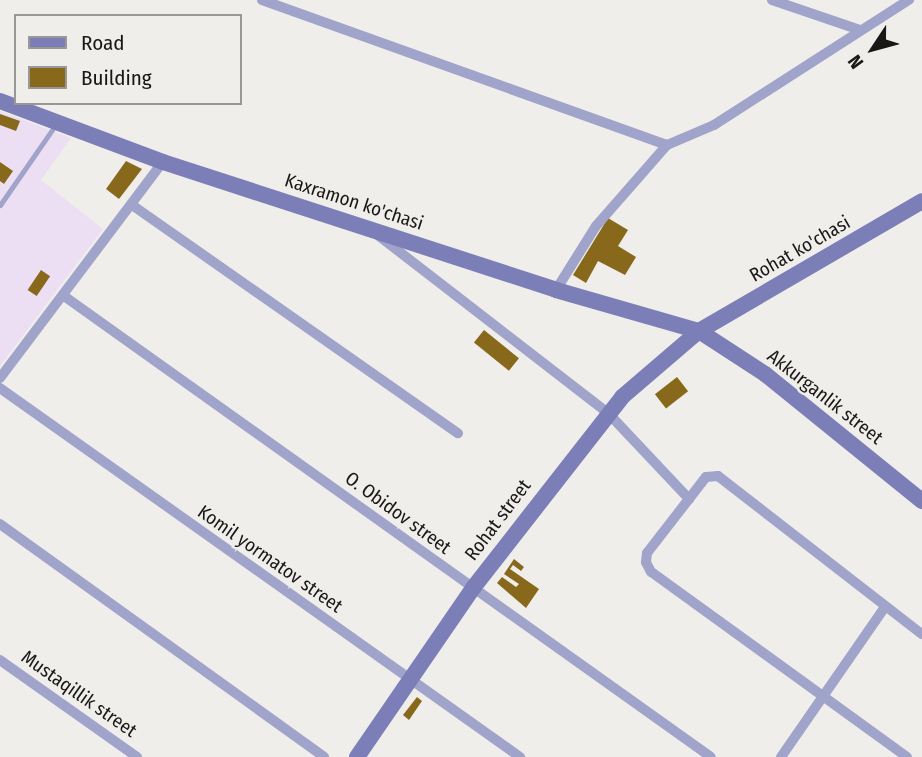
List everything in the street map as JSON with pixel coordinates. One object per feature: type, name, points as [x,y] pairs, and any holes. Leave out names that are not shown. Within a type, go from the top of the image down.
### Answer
[{"type":"street","points":[[262,0],[667,145]]},
{"type":"street","points":[[772,0],[859,30]]},
{"type":"street","points":[[556,290],[596,226],[667,145],[713,125],[909,0]]},
{"type":"street","name":"Kaxramon ko'chasi","points":[[0,102],[163,162],[556,290],[699,331]]},
{"type":"street","points":[[0,379],[163,162]]},
{"type":"street","name":"Rohat ko'chasi","points":[[699,331],[922,201]]},
{"type":"street","points":[[132,205],[458,433]]},
{"type":"street","points":[[371,230],[609,414],[690,499]]},
{"type":"street","name":"O. Obidov street","points":[[64,296],[711,757]]},
{"type":"street","name":"Rohat street","points":[[357,757],[412,681],[473,588],[622,397],[699,331]]},
{"type":"street","name":"Akkurganlik street","points":[[699,331],[765,374],[922,501]]},
{"type":"street","name":"Komil yormatov street","points":[[0,388],[520,757]]},
{"type":"street","points":[[907,757],[651,572],[646,562],[647,553],[706,477],[718,476],[922,634]]},
{"type":"street","points":[[0,524],[324,757]]},
{"type":"street","points":[[781,757],[885,607]]},
{"type":"street","name":"Mustaqillik street","points":[[0,660],[137,757]]},
{"type":"lane","points":[[0,205],[56,124]]},
{"type":"shaded area","points":[[0,111],[71,138],[41,180],[103,229],[0,366]]},
{"type":"building","points":[[0,114],[20,121],[16,131],[0,125]]},
{"type":"building","points":[[126,161],[142,169],[119,199],[106,189]]},
{"type":"building","points":[[0,162],[13,171],[4,184],[0,181]]},
{"type":"building","points":[[608,218],[628,230],[618,246],[636,257],[625,275],[598,261],[586,283],[573,275]]},
{"type":"building","points":[[41,270],[50,276],[37,296],[28,290]]},
{"type":"building","points":[[484,330],[519,358],[509,371],[474,342]]},
{"type":"building","points":[[677,377],[688,391],[666,408],[655,394]]},
{"type":"building","points":[[514,559],[524,567],[521,571],[513,565],[510,569],[539,589],[526,608],[497,583],[502,577],[516,587],[519,584],[504,574]]},
{"type":"building","points":[[417,697],[422,701],[409,720],[403,715]]}]
